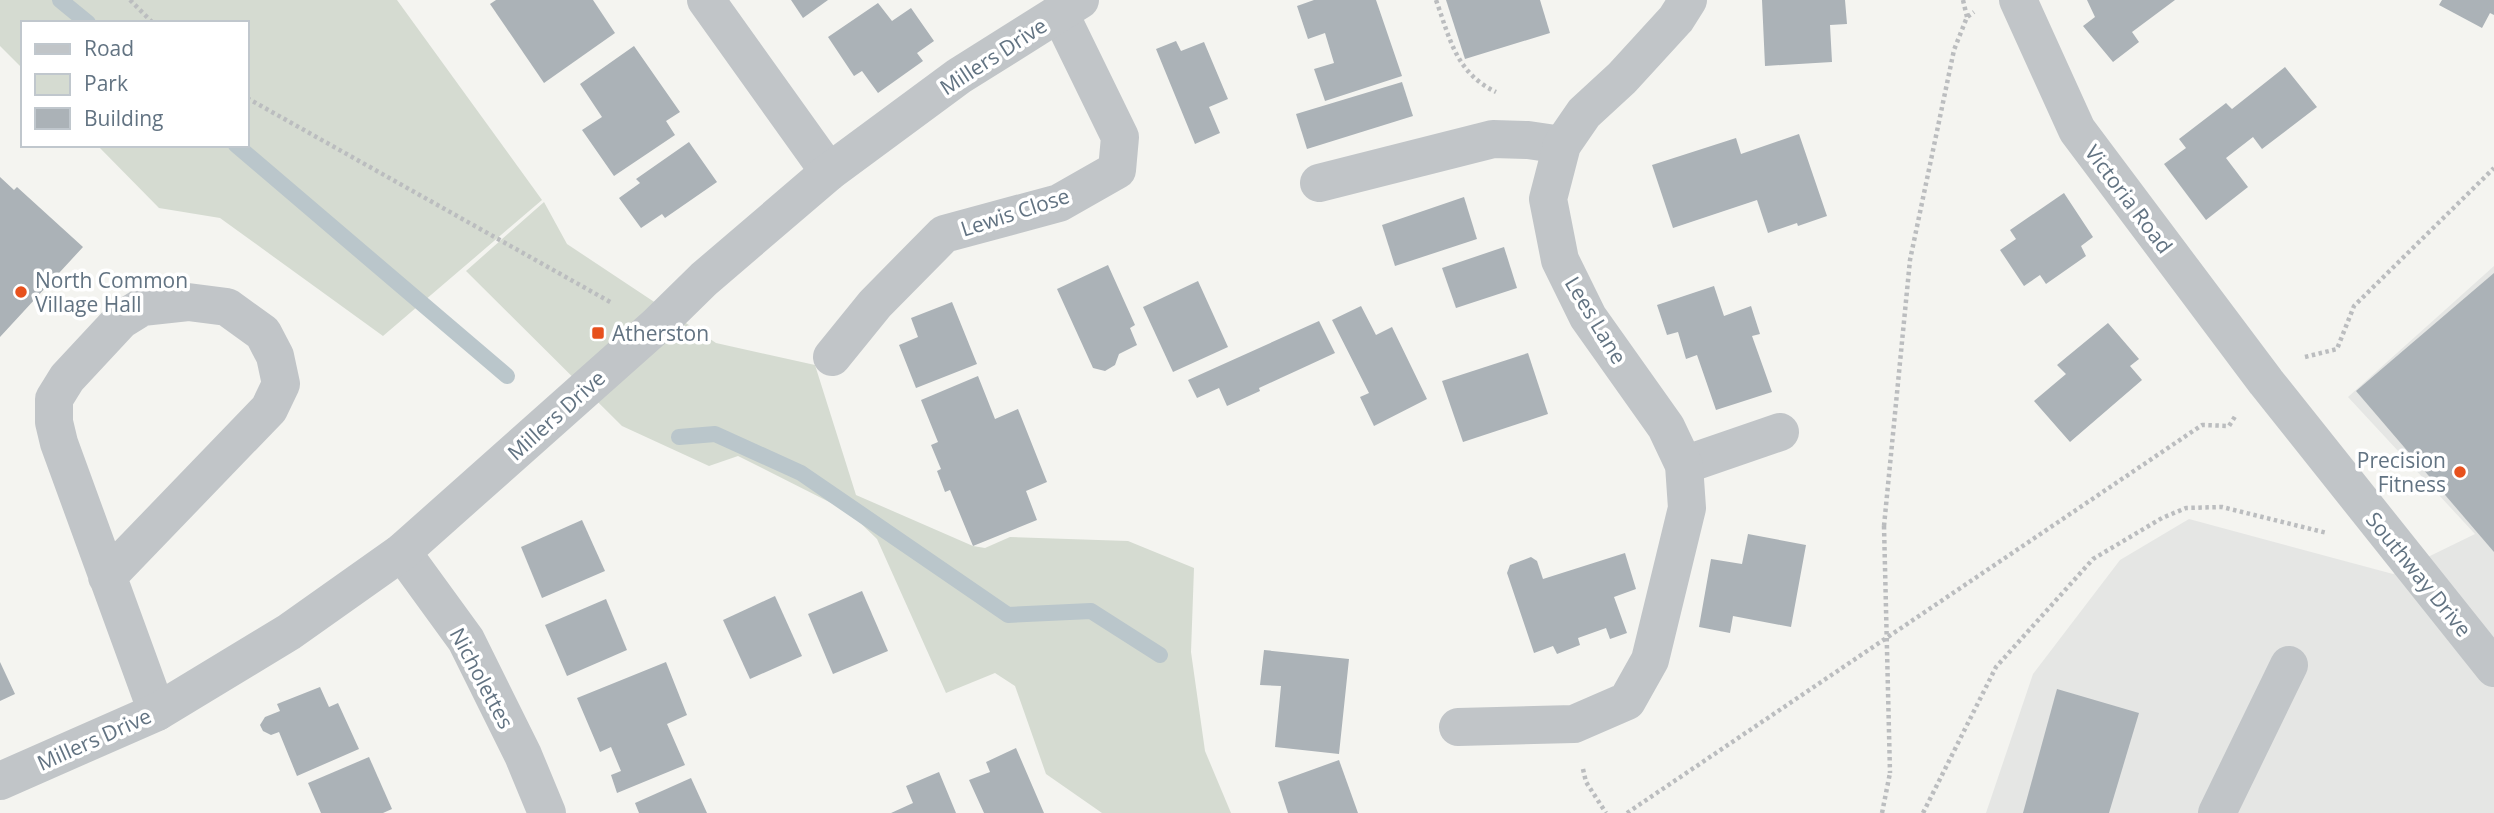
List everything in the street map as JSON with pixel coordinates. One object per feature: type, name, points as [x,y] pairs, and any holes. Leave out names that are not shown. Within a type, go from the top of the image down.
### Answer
[{"type":"street","points":[[706,0],[829,172]]},
{"type":"street","name":"Lees Lane","points":[[1458,727],[1574,724],[1627,701],[1650,660],[1687,508],[1684,465],[1666,427],[1588,317],[1560,260],[1548,199],[1562,145],[1584,113],[1631,68],[1676,19],[1688,0]]},
{"type":"street","name":"Victoria Road","points":[[2018,0],[2077,130],[2266,382]]},
{"type":"street","name":"Millers Drive","points":[[0,781],[157,712],[289,632],[402,552],[656,327],[704,279],[829,172],[959,76],[1069,6]]},
{"type":"street","name":"Lewis Close","points":[[832,357],[875,304],[944,234],[1059,203],[1116,170],[1120,136],[1069,6]]},
{"type":"street","points":[[1319,183],[1493,139],[1528,139],[1562,145]]},
{"type":"street","points":[[107,577],[269,410],[281,384],[275,356],[262,332],[227,307],[188,302],[142,307],[121,320],[68,378],[54,399],[54,422],[59,443],[107,577],[157,712]]},
{"type":"street","name":"Southway Drive","points":[[2266,382],[2494,668]]},
{"type":"street","points":[[1684,465],[1780,432]]},
{"type":"street","name":"Nicholettes","points":[[402,552],[466,640],[523,755],[547,813]]},
{"type":"street","points":[[2217,813],[2289,665]]},
{"type":"path","points":[[130,0],[151,21]]},
{"type":"path","points":[[1436,0],[1463,68],[1482,86],[1507,97]]},
{"type":"path","points":[[1963,0],[1967,17]]},
{"type":"path","points":[[1882,813],[1890,773],[1884,526],[1910,260],[1954,50],[1967,17],[1978,9]]},
{"type":"path","points":[[248,99],[656,327]]},
{"type":"path","points":[[1627,813],[2203,425],[2229,426],[2245,400],[2294,359],[2337,349],[2354,306],[2494,168]]},
{"type":"path","points":[[1923,813],[1996,667],[2093,559],[2162,518],[2186,508],[2222,507],[2331,534]]},
{"type":"shaded area","points":[[2494,266],[2494,813],[1986,813],[2033,674],[2120,560],[2189,519],[2393,574],[2475,534],[2348,397]]},
{"type":"green space","points":[[0,0],[397,0],[542,200],[383,336],[220,218],[159,208],[99,147],[248,147],[248,21],[21,21],[21,67],[0,46]]},
{"type":"green space","points":[[544,202],[567,244],[716,343],[815,365],[856,495],[973,546],[985,548],[1010,537],[1128,541],[1194,568],[1191,652],[1205,751],[1231,813],[1102,813],[1046,774],[1015,686],[995,673],[946,693],[877,539],[849,512],[738,456],[709,466],[622,426],[466,271]]},
{"type":"building","points":[[496,0],[593,0],[615,33],[544,83],[490,4]]},
{"type":"building","points":[[791,0],[828,0],[803,18]]},
{"type":"building","points":[[1314,0],[1376,0],[1402,76],[1325,101],[1314,69],[1334,63],[1325,33],[1308,39],[1297,6]]},
{"type":"building","points":[[1446,0],[1540,0],[1550,33],[1465,59]]},
{"type":"building","points":[[1762,0],[1845,0],[1847,24],[1830,25],[1832,62],[1765,66]]},
{"type":"building","points":[[2087,0],[2175,0],[2132,32],[2139,42],[2113,62],[2083,26],[2095,17]]},
{"type":"building","points":[[2442,0],[2494,0],[2494,15],[2490,13],[2482,28],[2439,5]]},
{"type":"building","points":[[878,3],[892,21],[911,8],[934,41],[917,53],[923,61],[878,93],[862,71],[854,76],[828,37]]},
{"type":"building","points":[[1176,41],[1181,51],[1204,42],[1228,99],[1209,107],[1220,133],[1195,144],[1156,49]]},
{"type":"building","points":[[634,46],[680,112],[666,121],[675,135],[614,176],[582,130],[602,117],[580,84]]},
{"type":"building","points":[[2285,67],[2317,107],[2262,149],[2253,137],[2226,158],[2248,187],[2206,220],[2164,164],[2186,148],[2179,139],[2226,103],[2232,109]]},
{"type":"building","points":[[1402,82],[1413,116],[1307,149],[1296,114]]},
{"type":"building","points":[[1799,134],[1827,216],[1768,233],[1757,200],[1673,228],[1652,165],[1736,138],[1741,154]]},
{"type":"building","points":[[689,142],[717,182],[665,218],[662,214],[641,228],[619,198],[640,183],[636,179]]},
{"type":"building","name":"North Common Village Hall","points":[[0,177],[14,190],[17,187],[83,247],[0,337]]},
{"type":"building","points":[[2064,193],[2093,237],[2081,246],[2086,256],[2046,284],[2040,275],[2024,286],[2000,250],[2016,239],[2010,230]]},
{"type":"building","points":[[1464,197],[1477,239],[1395,266],[1382,225]]},
{"type":"building","points":[[1504,247],[1517,288],[1456,308],[1442,268]]},
{"type":"building","points":[[1108,265],[1135,325],[1130,328],[1137,345],[1119,354],[1115,365],[1105,371],[1093,368],[1057,289]]},
{"type":"building","name":"Precision Fitness","points":[[2494,273],[2494,552],[2356,391]]},
{"type":"building","points":[[1198,281],[1228,347],[1173,372],[1143,307]]},
{"type":"building","points":[[1714,286],[1724,316],[1751,306],[1760,334],[1752,336],[1772,392],[1716,410],[1697,355],[1686,359],[1678,332],[1667,335],[1657,305]]},
{"type":"building","points":[[952,302],[977,364],[916,388],[899,345],[918,337],[911,318]]},
{"type":"building","points":[[1361,306],[1376,335],[1392,327],[1427,399],[1374,426],[1360,397],[1369,393],[1332,320]]},
{"type":"building","points":[[1319,321],[1335,353],[1227,406],[1219,388],[1197,398],[1188,380]]},
{"type":"building","points":[[2108,323],[2139,359],[2130,366],[2142,380],[2070,442],[2034,401],[2066,374],[2057,365]]},
{"type":"building","points":[[1528,353],[1548,414],[1463,442],[1442,381]]},
{"type":"building","points":[[978,376],[995,419],[1018,409],[1047,482],[1026,491],[1037,520],[973,546],[950,490],[945,492],[937,471],[941,469],[931,445],[938,442],[921,400]]},
{"type":"building","points":[[582,520],[605,571],[542,598],[521,547]]},
{"type":"building","points":[[1748,534],[1806,545],[1791,627],[1733,616],[1730,633],[1699,627],[1711,559],[1742,564]]},
{"type":"building","points":[[1625,553],[1636,589],[1614,597],[1627,633],[1610,639],[1606,628],[1578,638],[1580,645],[1557,654],[1553,646],[1534,653],[1507,573],[1510,565],[1531,557],[1537,561],[1543,579]]},
{"type":"building","points":[[862,591],[888,651],[833,674],[808,614]]},
{"type":"building","points":[[775,596],[802,656],[750,679],[723,620]]},
{"type":"building","points":[[606,599],[627,650],[567,676],[545,625]]},
{"type":"building","points":[[1264,650],[1349,659],[1339,754],[1275,747],[1281,686],[1260,685]]},
{"type":"building","points":[[0,662],[15,694],[0,701]]},
{"type":"building","points":[[666,662],[687,715],[667,724],[685,765],[617,793],[611,775],[621,771],[611,747],[600,752],[577,698]]},
{"type":"building","points":[[320,687],[329,707],[338,703],[359,749],[297,776],[279,732],[271,735],[263,731],[260,725],[265,717],[280,711],[277,704]]},
{"type":"building","points":[[2057,689],[2139,713],[2109,813],[2023,813]]},
{"type":"building","points":[[1016,748],[1044,813],[984,813],[969,780],[990,772],[986,762]]},
{"type":"building","points":[[369,757],[392,809],[383,813],[321,813],[308,783]]},
{"type":"building","points":[[1339,760],[1358,813],[1288,813],[1278,782]]},
{"type":"building","points":[[939,772],[956,813],[891,813],[913,803],[906,786]]},
{"type":"building","points":[[691,778],[707,813],[639,813],[635,803]]},
{"type":"waterway","points":[[60,0],[86,21]]},
{"type":"waterway","points":[[238,147],[507,376]]},
{"type":"waterway","points":[[679,437],[715,434],[801,473],[1008,615],[1091,611],[1160,655]]},
{"type":"place","name":"North Common Village Hall","points":[[21,292]]},
{"type":"place","name":"Atherston","points":[[598,333]]},
{"type":"place","name":"Precision Fitness","points":[[2460,472]]}]
